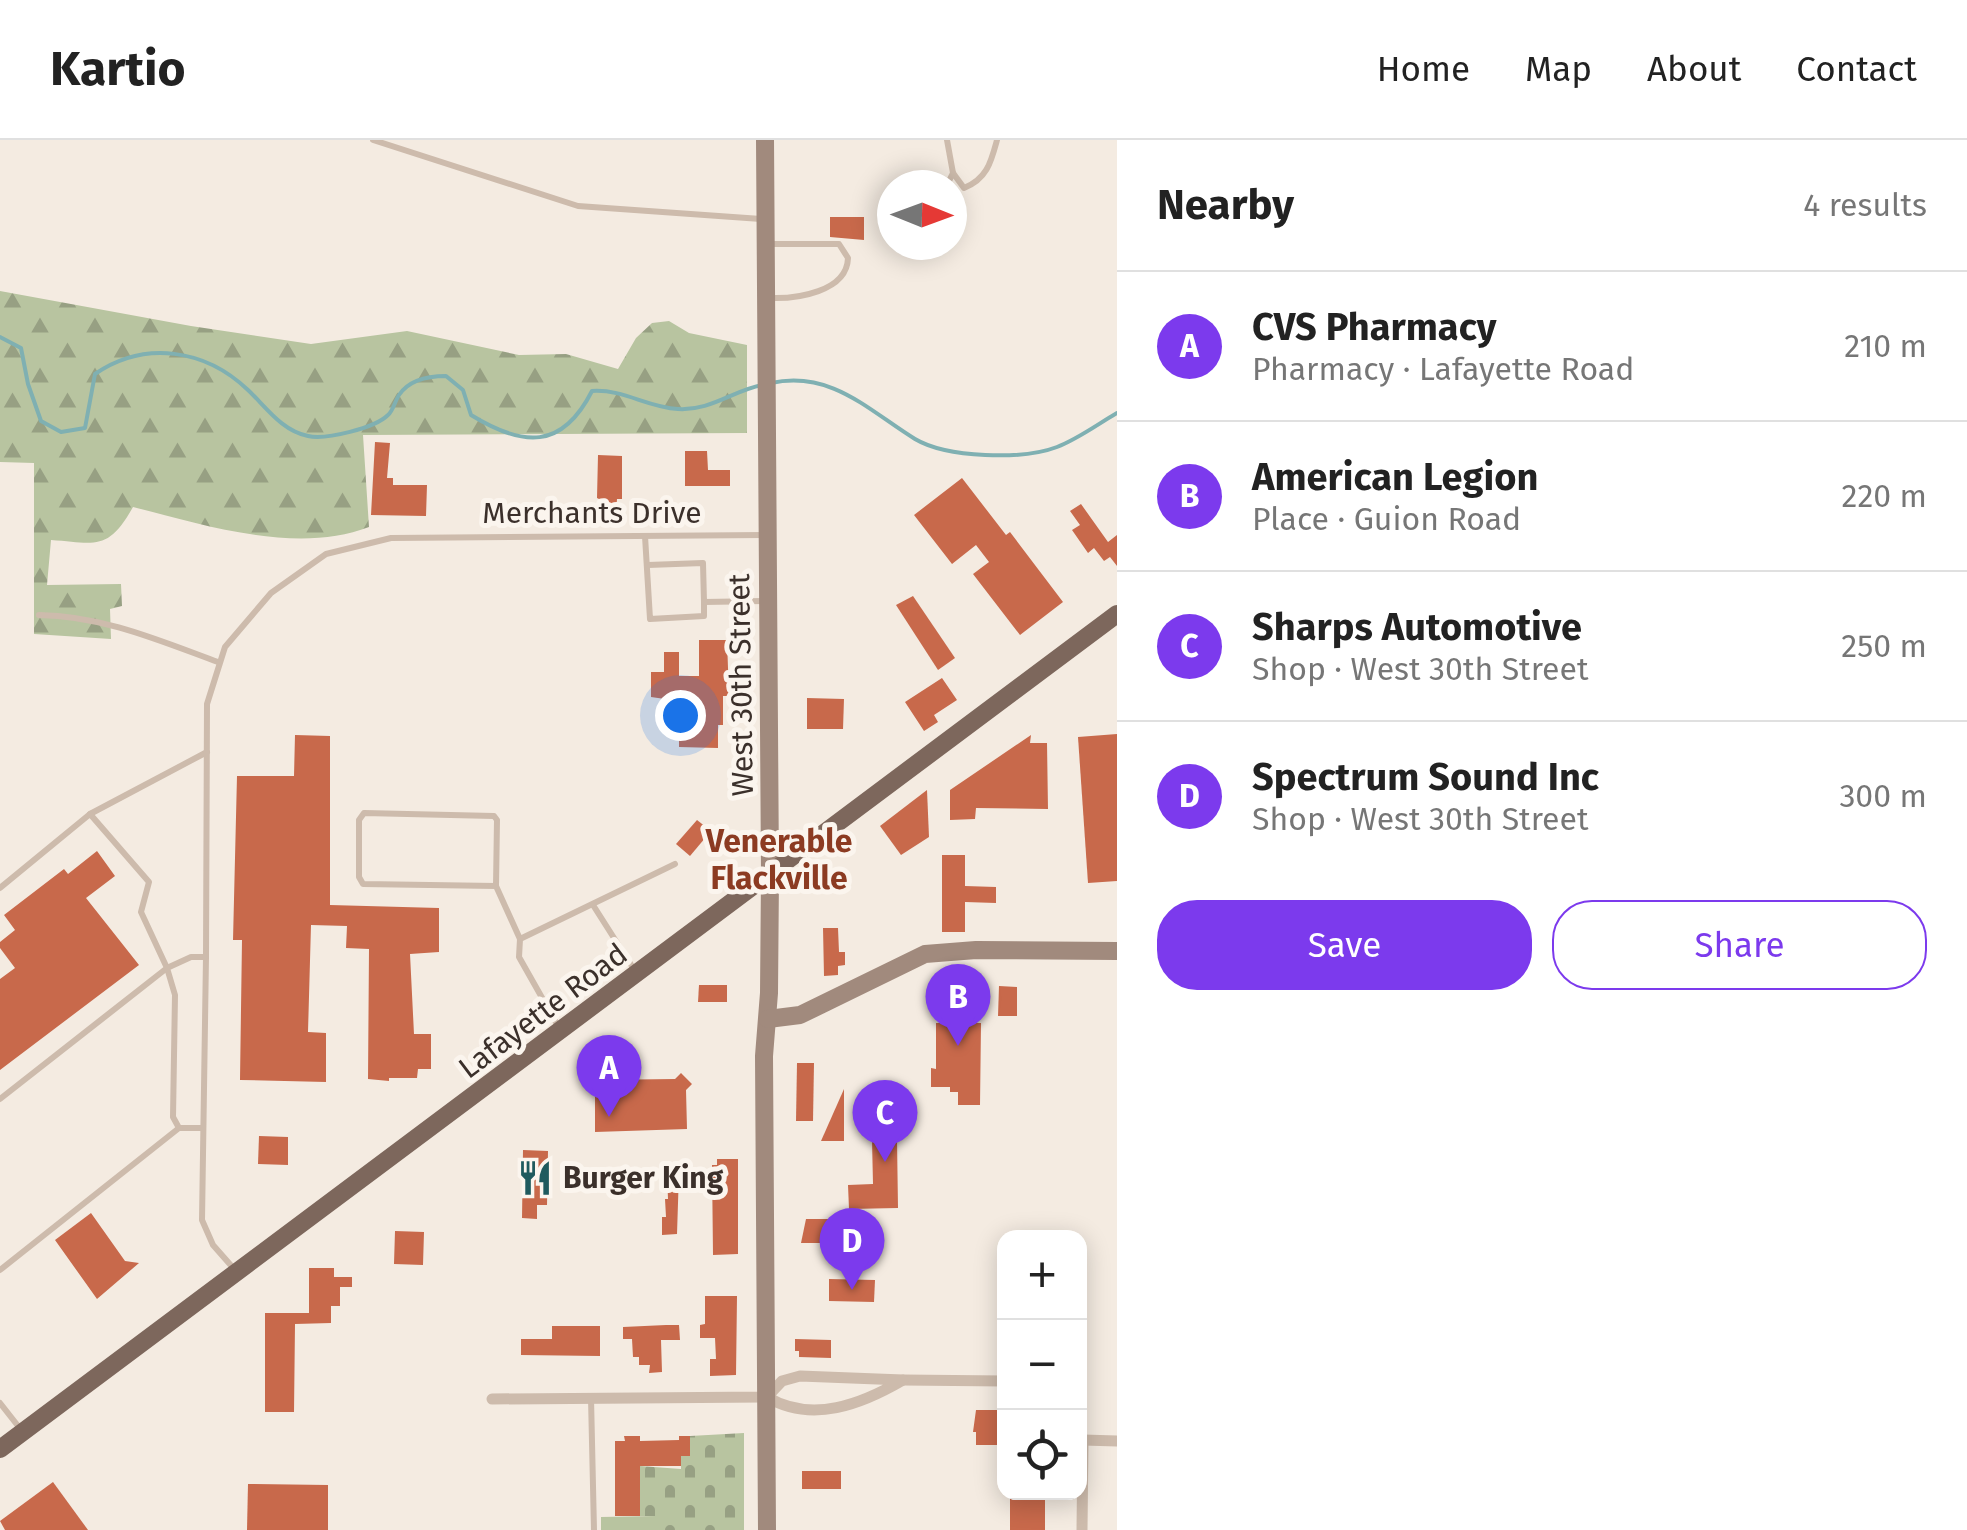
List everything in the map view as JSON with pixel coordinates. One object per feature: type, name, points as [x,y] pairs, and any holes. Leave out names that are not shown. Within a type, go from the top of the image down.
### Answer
[{"type":"main road","name":"West 30th Street","points":[[765,140],[770,876],[764,1056],[767,1530]]},
{"type":"main road","name":"Lafayette Road","points":[[0,1448],[1117,614]]},
{"type":"main road","points":[[768,1019],[800,1015],[925,954],[976,950],[1117,951]]},
{"type":"street","points":[[768,1397],[782,1382],[800,1376],[997,1382]]},
{"type":"street","points":[[492,1399],[768,1397],[782,1406],[824,1409],[870,1400],[902,1380]]},
{"type":"street","points":[[1087,1437],[1117,1440]]},
{"type":"street","points":[[1082,1500],[1082,1530]]},
{"type":"lane","points":[[373,140],[578,206],[766,220]]},
{"type":"lane","points":[[947,140],[952,170]]},
{"type":"lane","points":[[967,187],[989,169],[997,140]]},
{"type":"lane","points":[[766,244],[838,244],[848,258],[843,276],[832,285],[799,296],[766,298]]},
{"type":"lane","name":"Merchants Drive","points":[[218,662],[225,647],[271,593],[326,554],[391,538],[766,535]]},
{"type":"lane","points":[[645,536],[650,619],[704,616],[703,563],[648,566]]},
{"type":"lane","points":[[704,602],[768,601]]},
{"type":"lane","points":[[39,615],[82,618],[128,628],[218,662],[207,704],[202,1220],[213,1245],[236,1271]]},
{"type":"lane","points":[[0,888],[90,814],[207,752]]},
{"type":"lane","points":[[496,886],[363,884],[359,877],[359,820],[364,813],[494,816],[496,886],[520,939],[519,957],[548,1013],[562,1031]]},
{"type":"lane","points":[[90,814],[149,882],[141,912],[167,968],[175,996],[173,1117],[179,1128]]},
{"type":"lane","points":[[520,939],[676,864]]},
{"type":"lane","points":[[593,905],[638,974]]},
{"type":"lane","points":[[0,1099],[167,968],[191,957],[206,958]]},
{"type":"lane","points":[[0,1270],[179,1128],[203,1128]]},
{"type":"lane","points":[[592,1398],[594,1530]]},
{"type":"lane","points":[[0,1402],[23,1432]]},
{"type":"green space","points":[[0,291],[311,344],[407,331],[519,355],[566,354],[618,369],[636,338],[652,323],[669,321],[689,333],[747,345],[747,433],[363,435],[369,527],[341,535],[281,538],[220,529],[133,507],[116,532],[99,542],[51,540],[47,585],[121,584],[122,606],[110,609],[111,639],[34,634],[34,463],[0,462]]},
{"type":"green space","points":[[744,1433],[744,1530],[655,1530],[655,1516],[640,1516],[640,1466],[681,1469],[681,1456],[690,1456],[690,1436]]},
{"type":"green space","points":[[655,1516],[655,1530],[601,1530],[601,1517]]},
{"type":"building","points":[[830,217],[864,217],[864,240],[830,237]]},
{"type":"building","points":[[375,442],[390,443],[387,478],[393,478],[393,485],[427,485],[426,516],[371,515]]},
{"type":"building","points":[[685,451],[707,451],[708,470],[730,470],[730,486],[685,486]]},
{"type":"building","points":[[598,455],[622,456],[622,499],[617,499],[616,513],[601,512],[601,500],[597,498]]},
{"type":"building","points":[[962,478],[1006,535],[1010,532],[1063,602],[1020,635],[973,574],[989,562],[976,545],[952,564],[914,515]]},
{"type":"building","points":[[1081,504],[1108,542],[1117,535],[1117,566],[1110,557],[1104,561],[1094,548],[1088,553],[1072,530],[1080,525],[1070,511]]},
{"type":"building","points":[[913,596],[955,658],[938,670],[896,605]]},
{"type":"building","points":[[699,640],[727,640],[729,696],[723,696],[718,748],[679,747],[679,701],[651,697],[651,672],[664,672],[664,652],[679,652],[679,676],[699,676]]},
{"type":"building","points":[[942,678],[957,700],[934,715],[938,722],[924,731],[905,702]]},
{"type":"building","points":[[807,698],[844,699],[843,729],[807,729]]},
{"type":"building","points":[[1117,734],[1117,881],[1088,883],[1078,737]]},
{"type":"building","points":[[295,735],[330,736],[330,905],[439,908],[439,952],[410,954],[414,1034],[431,1034],[431,1069],[418,1069],[417,1078],[368,1079],[369,949],[346,948],[347,926],[311,925],[308,1032],[326,1033],[326,1082],[240,1080],[242,940],[233,940],[237,776],[294,776]]},
{"type":"building","points":[[1031,735],[1030,743],[1047,743],[1048,809],[976,808],[975,819],[950,820],[950,790]]},
{"type":"building","points":[[927,790],[929,837],[901,855],[880,826]]},
{"type":"building","points":[[697,820],[711,831],[690,856],[676,844]]},
{"type":"building","points":[[97,851],[115,876],[86,898],[139,965],[0,1070],[0,979],[15,968],[0,948],[0,942],[15,930],[4,915],[64,869],[68,874]]},
{"type":"building","points":[[942,855],[965,855],[965,886],[996,887],[996,903],[965,902],[965,932],[942,932]]},
{"type":"building","points":[[823,928],[838,928],[839,952],[845,952],[845,965],[838,966],[838,975],[824,976]]},
{"type":"building","points":[[699,985],[727,985],[727,1002],[698,1002]]},
{"type":"building","points":[[999,986],[1017,987],[1017,1016],[998,1016]]},
{"type":"building","points":[[936,1023],[981,1023],[980,1105],[958,1105],[958,1092],[950,1092],[950,1087],[931,1087],[931,1068],[936,1069]]},
{"type":"building","points":[[797,1063],[814,1063],[813,1121],[796,1121]]},
{"type":"building","points":[[681,1073],[692,1084],[686,1090],[687,1129],[595,1132],[595,1080],[675,1079]]},
{"type":"building","points":[[844,1089],[844,1141],[821,1141]]},
{"type":"building","points":[[259,1136],[288,1137],[288,1165],[258,1164]]},
{"type":"building","points":[[872,1140],[897,1140],[898,1208],[849,1209],[848,1185],[873,1184]]},
{"type":"building","name":"Burger King","points":[[523,1150],[548,1151],[547,1205],[537,1205],[537,1219],[522,1218]]},
{"type":"building","points":[[717,1159],[738,1159],[738,1254],[713,1255],[712,1165],[717,1165]]},
{"type":"building","points":[[679,1172],[677,1234],[662,1235],[668,1199],[667,1173]]},
{"type":"building","points":[[91,1213],[125,1261],[139,1263],[97,1299],[55,1240]]},
{"type":"building","points":[[806,1219],[839,1219],[839,1239],[801,1243]]},
{"type":"building","points":[[395,1231],[424,1232],[423,1265],[394,1264]]},
{"type":"building","points":[[309,1268],[334,1268],[334,1277],[352,1277],[352,1287],[340,1287],[340,1306],[331,1306],[331,1323],[295,1324],[294,1412],[265,1412],[265,1313],[309,1313]]},
{"type":"building","points":[[829,1279],[875,1280],[874,1302],[829,1301]]},
{"type":"building","points":[[705,1296],[737,1296],[736,1375],[710,1376],[710,1359],[716,1359],[715,1338],[700,1338],[700,1325],[705,1324]]},
{"type":"building","points":[[679,1325],[680,1340],[661,1340],[662,1372],[649,1373],[650,1365],[639,1365],[639,1357],[633,1357],[632,1339],[623,1339],[623,1327]]},
{"type":"building","points":[[552,1326],[600,1326],[600,1356],[521,1355],[521,1339],[552,1339]]},
{"type":"building","points":[[795,1339],[831,1340],[831,1358],[799,1357]]},
{"type":"building","points":[[976,1410],[997,1410],[997,1445],[976,1445]]},
{"type":"building","points":[[624,1436],[640,1436],[640,1441],[690,1436],[690,1456],[681,1456],[681,1466],[640,1466],[640,1516],[615,1516],[615,1441],[625,1441]]},
{"type":"building","points":[[802,1471],[841,1471],[841,1489],[802,1489]]},
{"type":"building","points":[[53,1482],[88,1530],[5,1530],[0,1521]]},
{"type":"building","points":[[248,1484],[328,1485],[328,1530],[247,1530]]},
{"type":"building","points":[[1010,1500],[1045,1500],[1045,1530],[1010,1530]]},
{"type":"waterway","points":[[0,337],[21,348],[41,421],[61,432],[85,428],[95,374],[114,363],[154,353],[194,358],[213,365],[248,390],[282,424],[316,437],[350,432],[382,420],[408,386],[433,377],[446,376],[463,390],[471,415],[524,437],[554,433],[568,424],[592,391],[666,408],[690,409],[762,385]]},
{"type":"waterway","points":[[771,383],[792,380],[831,387],[915,439],[946,450],[985,455],[1025,454],[1057,447],[1117,413]]},
{"type":"place","name":"American Legion","points":[[958,1046]]},
{"type":"place","name":"CVS Pharmacy","points":[[609,1117]]},
{"type":"place","name":"Sharps Automotive","points":[[885,1162]]},
{"type":"place","name":"Burger King","points":[[535,1178]]},
{"type":"place","name":"Spectrum Sound Inc","points":[[852,1290]]},
{"type":"district","name":"Venerable Flackville","points":[[779,860]]}]
